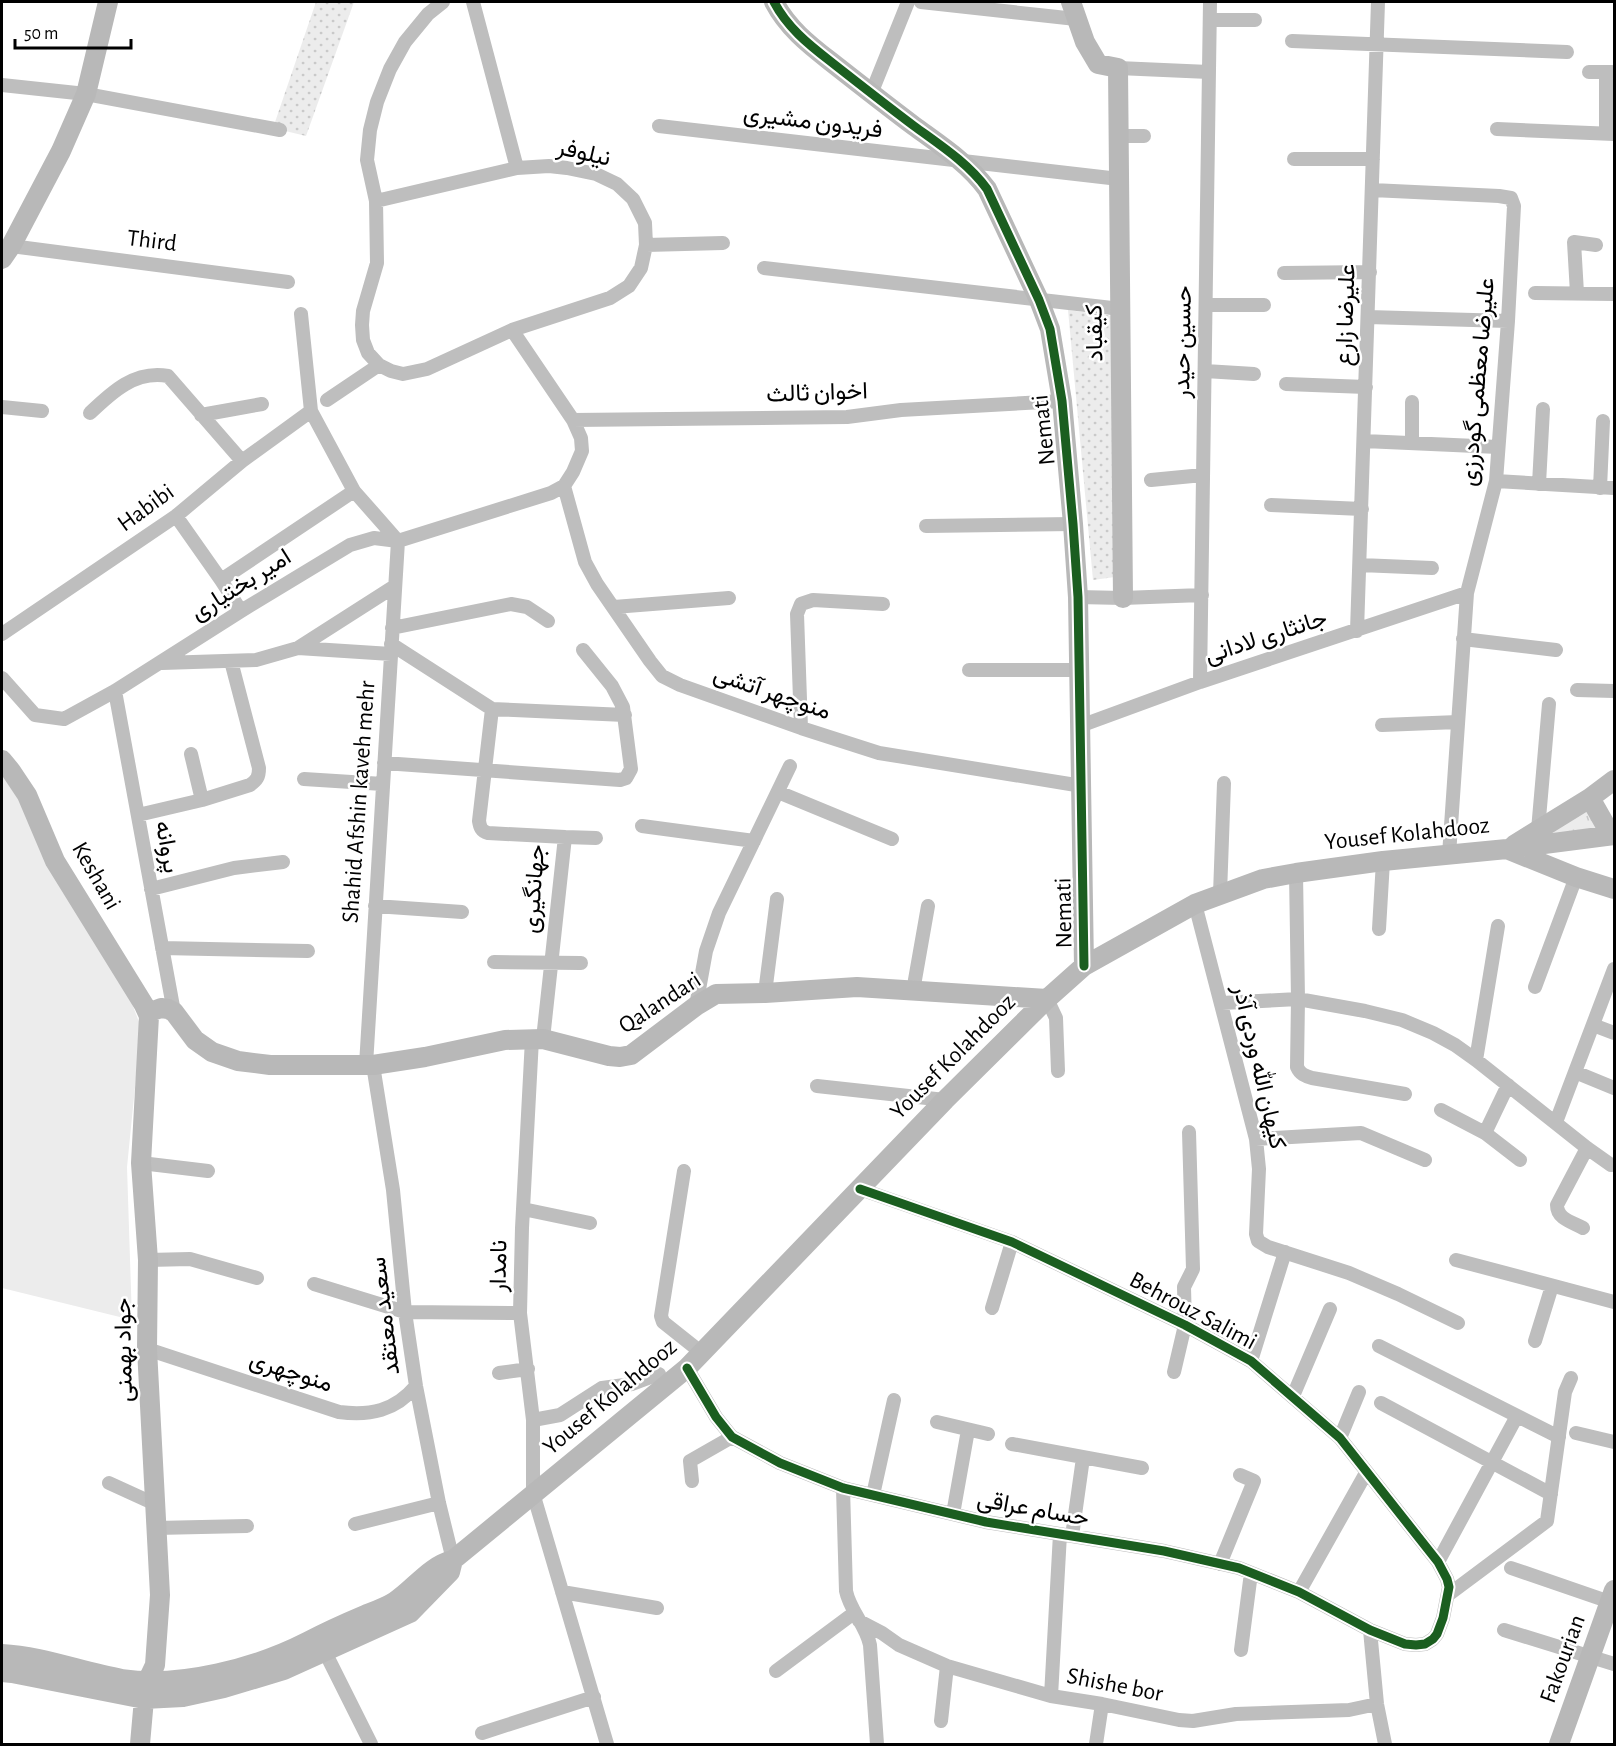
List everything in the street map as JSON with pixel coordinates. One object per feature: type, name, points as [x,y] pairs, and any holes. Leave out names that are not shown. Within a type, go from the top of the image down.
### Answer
[{"type":"street","points":[[5,250],[61,151],[86,94],[108,2]]},
{"type":"street","points":[[327,400],[379,365],[368,354],[363,340],[362,325],[363,311],[377,263],[376,201],[367,160],[370,130],[377,102],[390,69],[405,42],[428,14],[443,2]]},
{"type":"street","points":[[473,2],[518,168]]},
{"type":"street","name":"Nemati","points":[[774,2],[800,37],[962,162],[978,177],[987,189],[1039,300],[1050,329],[1062,401],[1077,597],[1084,966]]},
{"type":"street","points":[[871,94],[908,2]]},
{"type":"street","points":[[921,2],[1080,10],[1101,46],[1118,68],[1209,72]]},
{"type":"street","name":"حسین حیدر","points":[[1200,682],[1210,2]]},
{"type":"street","name":"علیرضا زارع","points":[[1358,631],[1378,2]]},
{"type":"street","points":[[1210,20],[1255,20]]},
{"type":"street","points":[[1292,41],[1567,52]]},
{"type":"street","name":"کیقباد","points":[[1118,68],[1124,598]]},
{"type":"street","points":[[1497,129],[1610,134],[1610,72],[1589,72]]},
{"type":"street","points":[[2,85],[86,94],[280,130]]},
{"type":"street","name":"فریدون مشیری","points":[[659,126],[1119,179]]},
{"type":"street","points":[[1119,136],[1144,136]]},
{"type":"street","points":[[1294,159],[1373,159]]},
{"type":"street","name":"نیلوفر","points":[[376,201],[518,168],[549,166],[567,168],[596,174],[617,184],[633,200],[641,215],[645,224],[646,244],[641,268],[629,286],[610,298],[512,330],[427,369],[403,374],[379,365]]},
{"type":"street","name":"علیرضا معظمی گودرزی","points":[[1372,190],[1500,196],[1511,198],[1514,206],[1496,481],[1467,593],[1449,855]]},
{"type":"street","points":[[1577,294],[1574,242],[1596,245]]},
{"type":"street","points":[[646,244],[723,243]]},
{"type":"street","name":"Third","points":[[5,250],[288,282]]},
{"type":"street","points":[[764,268],[1121,309]]},
{"type":"street","points":[[1284,273],[1370,272]]},
{"type":"street","points":[[1535,293],[1614,294]]},
{"type":"street","points":[[1206,305],[1264,305]]},
{"type":"street","points":[[301,314],[311,411],[354,491],[398,542],[551,493],[564,486],[573,472],[582,451],[581,438],[573,420],[512,330]]},
{"type":"street","points":[[1368,317],[1508,321]]},
{"type":"street","points":[[1205,371],[1254,374]]},
{"type":"street","points":[[90,413],[115,390],[136,379],[155,374],[168,376],[242,461]]},
{"type":"street","points":[[1286,384],[1366,387]]},
{"type":"street","name":"اخوان ثالث","points":[[573,420],[847,417],[902,410],[1062,401]]},
{"type":"street","points":[[1412,402],[1412,443]]},
{"type":"street","points":[[201,415],[262,404]]},
{"type":"street","points":[[2,407],[42,411]]},
{"type":"street","points":[[1539,484],[1543,409]]},
{"type":"street","name":"Habibi","points":[[2,634],[176,516],[242,461],[311,411]]},
{"type":"street","points":[[1496,481],[1607,488],[1603,422]]},
{"type":"street","points":[[1364,441],[1498,447]]},
{"type":"street","points":[[1151,480],[1203,475]]},
{"type":"street","name":"منوچهر آتشی","points":[[564,486],[585,562],[597,584],[662,676],[680,685],[801,728],[879,753],[1082,786]]},
{"type":"street","points":[[221,580],[354,491]]},
{"type":"street","points":[[1270,505],[1362,509]]},
{"type":"street","points":[[176,516],[241,611]]},
{"type":"street","points":[[926,526],[1073,524]]},
{"type":"street","name":"امیر بختیاری","points":[[2,678],[35,715],[64,719],[115,691],[350,544],[374,538],[398,542]]},
{"type":"street","name":"Shahid Afshin kaveh mehr","points":[[369,1065],[375,906],[398,542]]},
{"type":"street","points":[[1360,565],[1431,568]]},
{"type":"street","points":[[298,648],[395,586]]},
{"type":"street","name":"جانثاری لادانی","points":[[1080,726],[1200,682],[1467,593]]},
{"type":"street","points":[[1077,597],[1124,598],[1202,594]]},
{"type":"street","points":[[614,607],[729,598]]},
{"type":"street","points":[[801,728],[796,614],[801,604],[813,600],[883,604]]},
{"type":"street","points":[[392,628],[511,604],[527,607],[548,621]]},
{"type":"street","points":[[1463,639],[1556,650]]},
{"type":"street","points":[[160,663],[256,660],[298,648],[391,649],[492,709],[626,715]]},
{"type":"street","points":[[384,763],[620,780],[626,778],[631,769],[626,715],[619,696],[583,650]]},
{"type":"street","points":[[138,815],[202,800],[256,781],[259,768],[231,662]]},
{"type":"street","points":[[969,670],[1078,670]]},
{"type":"street","points":[[1577,690],[1614,691]]},
{"type":"street","name":"پروانه","points":[[115,691],[174,1012]]},
{"type":"street","points":[[1538,830],[1549,704]]},
{"type":"street","name":"جهانگیری","points":[[492,709],[484,769],[480,827],[483,831],[565,837],[551,963],[538,1039]]},
{"type":"street","points":[[1382,725],[1458,722]]},
{"type":"street","points":[[191,754],[202,800]]},
{"type":"street","name":"Keshani","points":[[2,760],[27,795],[55,861],[149,1016]]},
{"type":"street","points":[[696,1005],[706,951],[719,913],[790,766]]},
{"type":"street","points":[[304,779],[383,784]]},
{"type":"street","points":[[1507,849],[1590,798],[1614,780]]},
{"type":"street","points":[[1220,894],[1224,783]]},
{"type":"street","points":[[778,792],[892,839]]},
{"type":"street","points":[[1590,798],[1613,835]]},
{"type":"street","points":[[642,826],[754,841]]},
{"type":"street","name":"Yousef Kolahdooz","points":[[2,1672],[146,1690],[183,1697],[224,1688],[284,1670],[321,1645],[394,1602],[435,1567],[453,1560],[687,1368],[945,1100],[1047,999],[1084,966],[1196,904],[1263,879],[1296,873],[1613,835]]},
{"type":"street","points":[[565,837],[596,838]]},
{"type":"street","points":[[1507,849],[1614,889]]},
{"type":"street","points":[[1379,929],[1383,861]]},
{"type":"street","points":[[152,889],[234,868],[283,862]]},
{"type":"street","points":[[1296,873],[1297,1067],[1305,1076],[1312,1078],[1405,1094]]},
{"type":"street","points":[[1535,987],[1576,876]]},
{"type":"street","points":[[765,993],[777,899]]},
{"type":"street","name":"کیهان الله وردی آذر","points":[[1196,904],[1256,1139],[1259,1169],[1256,1234],[1258,1241],[1263,1245],[1349,1273],[1458,1323]]},
{"type":"street","points":[[375,906],[462,912]]},
{"type":"street","points":[[913,991],[928,906]]},
{"type":"street","points":[[1476,1060],[1498,926]]},
{"type":"street","points":[[162,948],[308,951]]},
{"type":"street","points":[[494,962],[581,963]]},
{"type":"street","points":[[1556,1122],[1614,969]]},
{"type":"street","name":"Qalandari","points":[[174,1012],[195,1040],[212,1052],[238,1061],[270,1065],[369,1065],[506,1040],[538,1039],[609,1056],[631,1055],[696,1005],[716,994],[857,987],[1047,999]]},
{"type":"street","points":[[1047,999],[1056,1018],[1058,1071]]},
{"type":"street","points":[[1222,1003],[1298,999],[1402,1020],[1433,1033],[1476,1060],[1611,1165]]},
{"type":"street","points":[[149,1016],[153,1011],[161,1008],[174,1012]]},
{"type":"street","name":"جواد بهمنی","points":[[140,1744],[146,1690],[155,1665],[160,1595],[147,1349],[148,1260],[141,1163],[149,1016]]},
{"type":"street","points":[[1593,1025],[1614,1033]]},
{"type":"street","name":"نامدار","points":[[538,1039],[523,1209],[520,1313],[533,1420],[533,1493],[607,1744]]},
{"type":"street","name":"سعید معتقد","points":[[369,1065],[393,1190],[405,1312],[416,1386],[439,1503],[453,1560]]},
{"type":"street","points":[[1575,1072],[1614,1088]]},
{"type":"street","points":[[1485,1133],[1508,1085]]},
{"type":"street","points":[[817,1086],[945,1100]]},
{"type":"street","points":[[1441,1110],[1485,1133],[1520,1160]]},
{"type":"street","points":[[1174,1372],[1185,1325],[1184,1287],[1193,1269],[1189,1132]]},
{"type":"street","points":[[1256,1139],[1361,1133],[1425,1160]]},
{"type":"street","points":[[1583,1228],[1560,1216],[1557,1205],[1587,1148]]},
{"type":"street","points":[[141,1163],[208,1171]]},
{"type":"street","points":[[684,1171],[661,1316],[663,1322],[702,1353]]},
{"type":"street","name":"Behrouz Salimi","points":[[860,1189],[1012,1242],[1185,1325],[1251,1361],[1340,1438],[1438,1562],[1449,1583],[1443,1618],[1437,1634],[1425,1644],[1406,1644]]},
{"type":"street","points":[[523,1209],[590,1223]]},
{"type":"street","points":[[992,1308],[1012,1242]]},
{"type":"street","points":[[1251,1361],[1285,1252]]},
{"type":"street","points":[[148,1260],[190,1259],[257,1278]]},
{"type":"street","points":[[1456,1260],[1614,1302]]},
{"type":"street","points":[[314,1284],[405,1312],[520,1313]]},
{"type":"street","points":[[1535,1341],[1552,1286]]},
{"type":"street","points":[[1293,1396],[1330,1309]]},
{"type":"street","points":[[1379,1346],[1559,1437]]},
{"type":"street","name":"منوچهری","points":[[147,1349],[339,1412],[370,1413],[386,1408],[402,1400],[416,1386]]},
{"type":"street","name":"حسام عراقی","points":[[687,1368],[716,1416],[732,1437],[780,1463],[843,1488],[986,1522],[1164,1551],[1239,1568],[1299,1592],[1370,1630],[1406,1644]]},
{"type":"street","points":[[499,1373],[528,1369]]},
{"type":"street","points":[[533,1420],[560,1416],[602,1388],[632,1384],[659,1374]]},
{"type":"street","points":[[1448,1595],[1547,1521],[1565,1392],[1571,1378]]},
{"type":"street","points":[[1340,1438],[1359,1392]]},
{"type":"street","points":[[873,1495],[894,1400]]},
{"type":"street","points":[[1381,1403],[1551,1494]]},
{"type":"street","points":[[1438,1562],[1517,1416]]},
{"type":"street","points":[[937,1422],[988,1434]]},
{"type":"street","points":[[953,1514],[968,1430]]},
{"type":"street","points":[[1576,1433],[1614,1442]]},
{"type":"street","points":[[692,1481],[690,1461],[732,1437]]},
{"type":"street","points":[[1012,1444],[1142,1468]]},
{"type":"street","points":[[1051,1696],[1066,1535],[1083,1458]]},
{"type":"street","points":[[1299,1592],[1366,1473]]},
{"type":"street","points":[[1220,1564],[1254,1481],[1240,1476]]},
{"type":"street","points":[[110,1483],[155,1504]]},
{"type":"street","points":[[843,1488],[846,1591],[848,1601],[866,1631],[870,1645],[877,1744]]},
{"type":"street","points":[[356,1524],[439,1503]]},
{"type":"street","points":[[156,1528],[247,1526]]},
{"type":"street","points":[[1511,1568],[1612,1596]]},
{"type":"street","points":[[1241,1650],[1251,1573]]},
{"type":"street","points":[[562,1592],[657,1608]]},
{"type":"street","name":"Fakourian","points":[[1559,1744],[1612,1596]]},
{"type":"street","points":[[776,1671],[857,1617]]},
{"type":"street","name":"Shishe bor","points":[[857,1617],[898,1645],[947,1666],[1051,1696],[1179,1720],[1193,1721],[1236,1714],[1349,1710],[1377,1704]]},
{"type":"street","points":[[1370,1630],[1377,1704],[1385,1744]]},
{"type":"street","points":[[1504,1630],[1614,1664]]},
{"type":"street","points":[[321,1645],[371,1744]]},
{"type":"street","name":"Yousef Kolahdooz","points":[[2,1654],[121,1678],[146,1690]]},
{"type":"street","points":[[941,1721],[947,1666]]},
{"type":"street","points":[[482,1733],[594,1697]]},
{"type":"street","points":[[1096,1744],[1102,1704]]},
{"type":"green space","points":[[316,2],[354,2],[306,136],[273,128]]},
{"type":"green space","points":[[1068,310],[1113,316],[1115,577],[1093,580]]},
{"type":"green space","points":[[2,772],[15,787],[129,996],[141,1027],[127,1167],[132,1320],[2,1288]]},
{"type":"green space","points":[[1587,806],[1602,833],[1537,838]]},
{"type":"cycle path","points":[[774,2],[785,19],[806,41],[953,155],[987,189],[1039,300],[1050,329],[1062,401],[1078,597],[1084,966]]},
{"type":"cycle path","points":[[687,1368],[716,1417],[732,1437],[780,1463],[843,1488],[986,1522],[1164,1551],[1239,1568],[1299,1592],[1370,1630],[1405,1644],[1425,1644],[1437,1634],[1443,1618],[1449,1587],[1438,1562],[1340,1438],[1251,1361],[1185,1325],[1012,1242],[860,1189]]}]
